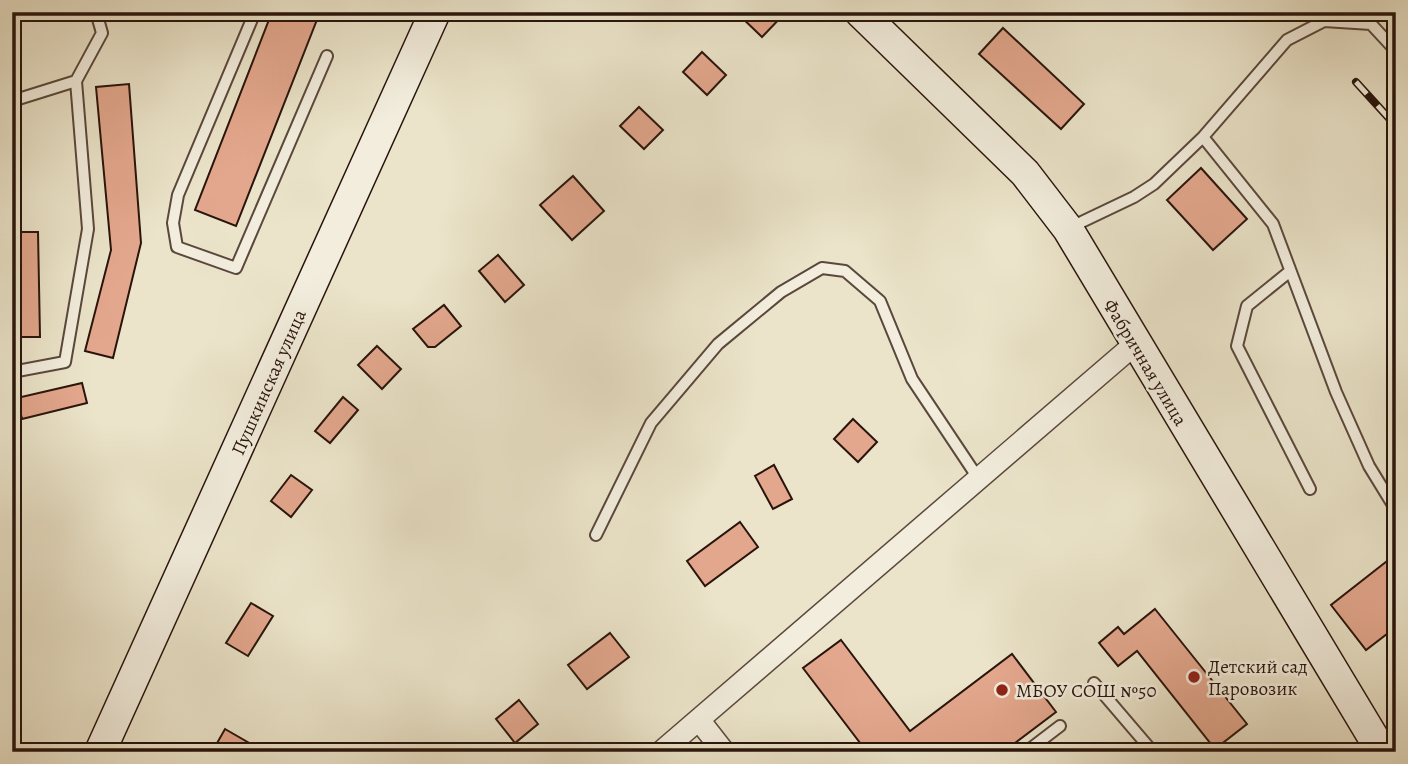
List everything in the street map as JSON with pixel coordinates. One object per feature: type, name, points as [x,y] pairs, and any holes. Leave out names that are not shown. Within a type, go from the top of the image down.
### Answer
[{"type":"main road","name":"Пушкинская улица","points":[[100,752],[435,12]]},
{"type":"main road","name":"Фабричная улица","points":[[860,12],[1025,173],[1068,229],[1382,752]]},
{"type":"street","points":[[661,752],[980,481],[1135,344]]},
{"type":"street","points":[[699,720],[724,752]]},
{"type":"lane","points":[[12,372],[65,362],[88,229],[76,81],[102,33],[96,12]]},
{"type":"lane","points":[[254,12],[178,195],[173,223],[177,247],[236,268],[327,56]]},
{"type":"lane","points":[[1068,229],[1134,197],[1154,184],[1203,136],[1287,40],[1324,21],[1371,24],[1396,51]]},
{"type":"lane","points":[[12,101],[76,81]]},
{"type":"lane","points":[[1203,136],[1273,224],[1289,272],[1369,466],[1396,510]]},
{"type":"lane","points":[[596,535],[651,423],[718,344],[781,292],[822,268],[845,271],[880,301],[912,380],[980,481]]},
{"type":"lane","points":[[1289,272],[1247,306],[1237,346],[1310,489]]},
{"type":"lane","points":[[1094,683],[1153,752]]},
{"type":"lane","points":[[1026,752],[1060,726]]},
{"type":"building","points":[[272,12],[320,12],[236,226],[195,210]]},
{"type":"building","points":[[736,12],[786,12],[762,37]]},
{"type":"building","points":[[1003,28],[1084,104],[1061,129],[979,54]]},
{"type":"building","points":[[702,52],[726,75],[707,95],[683,72]]},
{"type":"building","points":[[129,84],[141,243],[113,358],[85,351],[111,250],[96,87]]},
{"type":"building","points":[[639,107],[663,130],[644,149],[620,126]]},
{"type":"building","points":[[1201,168],[1247,219],[1213,250],[1167,200]]},
{"type":"building","points":[[573,176],[604,211],[572,240],[540,205]]},
{"type":"building","points":[[12,232],[38,232],[40,337],[12,337]]},
{"type":"building","points":[[498,255],[524,285],[505,302],[479,271]]},
{"type":"building","points":[[444,305],[461,326],[435,347],[428,347],[413,329]]},
{"type":"building","points":[[377,346],[401,369],[382,389],[358,365]]},
{"type":"building","points":[[82,383],[87,403],[22,419],[17,398]]},
{"type":"building","points":[[343,397],[358,410],[330,443],[315,431]]},
{"type":"building","points":[[853,419],[877,442],[858,462],[834,439]]},
{"type":"building","points":[[774,465],[792,499],[773,509],[755,476]]},
{"type":"building","points":[[291,475],[312,490],[291,517],[271,501]]},
{"type":"building","points":[[740,522],[758,547],[705,586],[687,561]]},
{"type":"building","points":[[1396,554],[1396,627],[1366,650],[1331,605]]},
{"type":"building","points":[[251,603],[273,616],[248,656],[226,643]]},
{"type":"building","points":[[1155,609],[1247,724],[1215,749],[1137,651],[1118,666],[1099,643],[1118,627],[1124,634]]},
{"type":"building","points":[[610,633],[629,657],[587,689],[568,665]]},
{"type":"building","name":"МБОУ СОШ №50","points":[[841,640],[910,731],[1012,654],[1056,712],[1003,752],[867,752],[803,668]]},
{"type":"building","points":[[519,700],[538,724],[515,743],[496,719]]},
{"type":"building","points":[[225,729],[265,752],[212,752]]},
{"type":"railway","points":[[1356,82],[1396,126]]},
{"type":"place","name":"Детский сад Паровозик","points":[[1194,677]]},
{"type":"place","name":"МБОУ СОШ №50","points":[[1002,690]]}]
